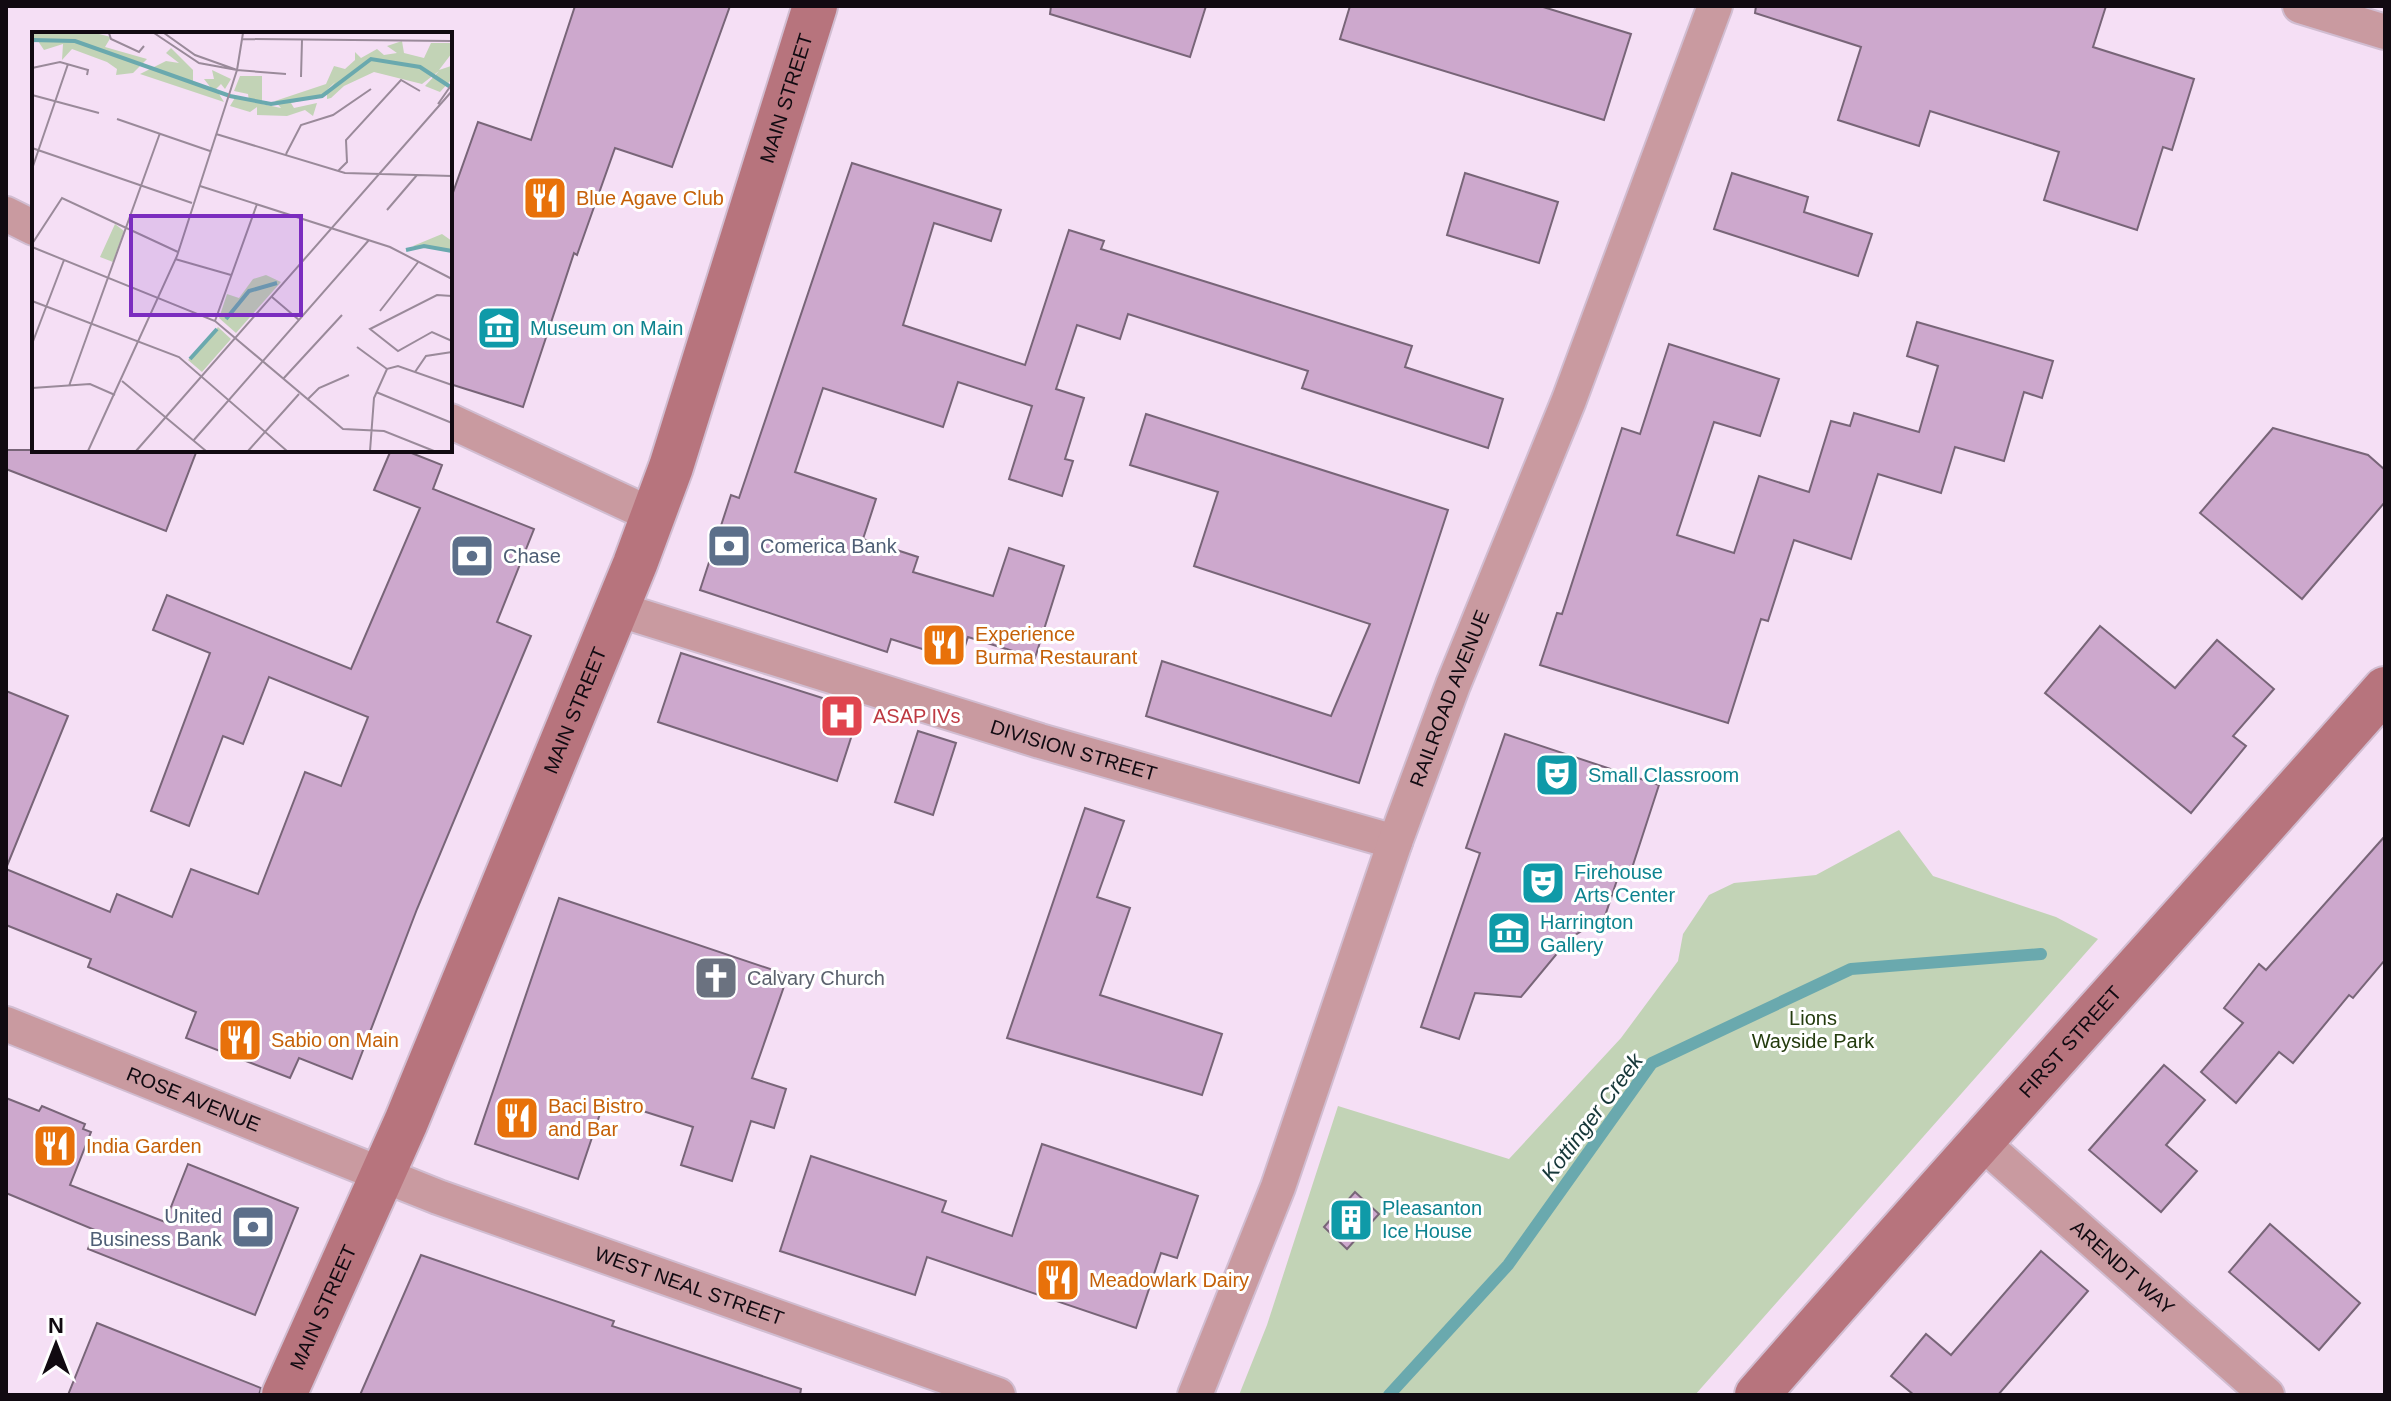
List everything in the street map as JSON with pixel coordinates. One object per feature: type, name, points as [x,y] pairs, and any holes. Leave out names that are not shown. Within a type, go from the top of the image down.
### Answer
[{"type":"street","name":"MAIN STREET","points":[[284,1395],[383,1175],[654,516],[815,6]]},
{"type":"street","name":"RAILROAD AVENUE","points":[[1195,1395],[1278,1187],[1395,842],[1470,642],[1569,400],[1715,6]]},
{"type":"street","points":[[2300,6],[2385,32]]},
{"type":"street","points":[[6,214],[32,227]]},
{"type":"street","points":[[452,422],[654,516]]},
{"type":"street","name":"DIVISION STREET","points":[[617,609],[1055,745],[1395,842]]},
{"type":"street","name":"FIRST STREET","points":[[1757,1395],[1979,1140],[2203,895],[2385,689]]},
{"type":"street","name":"ROSE AVENUE","points":[[6,1024],[383,1175]]},
{"type":"street","name":"ARENDT WAY","points":[[1979,1140],[2267,1395]]},
{"type":"street","name":"WEST NEAL STREET","points":[[383,1175],[998,1395]]},
{"type":"green space","name":"Lions Wayside Park","points":[[1899,830],[1933,876],[2056,917],[2098,939],[1695,1395],[1239,1395],[1267,1325],[1338,1106],[1509,1159],[1621,1038],[1678,961],[1683,934],[1709,895],[1734,883],[1816,875]]},
{"type":"building","points":[[575,6],[730,6],[672,167],[615,148],[577,255],[574,253],[523,407],[452,385],[452,195],[478,122],[531,140]]},
{"type":"building","points":[[1051,6],[1206,6],[1190,57],[1050,14]]},
{"type":"building","points":[[1350,6],[1540,6],[1631,34],[1604,120],[1340,39]]},
{"type":"building","points":[[1756,6],[2106,6],[2093,47],[2194,79],[2172,150],[2163,147],[2137,230],[2044,200],[2059,152],[1930,111],[1919,146],[1838,120],[1861,47],[1755,13]]},
{"type":"building","points":[[852,163],[1001,210],[991,241],[934,223],[903,325],[1025,365],[1069,230],[1104,241],[1101,249],[1412,346],[1405,367],[1503,399],[1488,448],[1302,388],[1308,371],[1128,314],[1120,339],[1077,325],[1056,389],[1084,398],[1065,459],[1073,461],[1062,496],[1009,479],[1032,406],[958,382],[943,427],[823,388],[795,472],[876,499],[863,539],[918,557],[913,572],[993,596],[1009,548],[1064,566],[1035,658],[968,637],[960,661],[891,639],[887,652],[700,590],[731,495],[739,498]]},
{"type":"building","points":[[1465,173],[1558,202],[1539,263],[1447,235]]},
{"type":"building","points":[[1732,173],[1808,197],[1804,212],[1872,234],[1858,276],[1714,229]]},
{"type":"building","points":[[1917,322],[2053,361],[2042,398],[2024,392],[2004,461],[1955,447],[1941,493],[1878,474],[1851,559],[1794,540],[1768,621],[1761,619],[1728,723],[1540,665],[1557,613],[1562,614],[1622,428],[1640,434],[1669,344],[1779,379],[1760,436],[1714,422],[1677,535],[1734,553],[1759,476],[1809,492],[1831,421],[1850,426],[1854,413],[1919,432],[1938,366],[1907,356]]},
{"type":"building","points":[[1146,414],[1448,510],[1359,783],[1146,716],[1162,661],[1331,716],[1370,624],[1194,566],[1218,492],[1130,465]]},
{"type":"building","points":[[2273,428],[2368,455],[2385,470],[2385,502],[2302,599],[2200,513]]},
{"type":"building","points":[[6,450],[196,452],[166,531],[6,469]]},
{"type":"building","points":[[390,452],[409,452],[442,465],[433,489],[534,529],[497,622],[531,636],[417,909],[352,1079],[299,1058],[290,1078],[186,1038],[196,1012],[88,967],[91,959],[6,925],[6,869],[110,912],[117,894],[172,917],[191,869],[258,894],[305,772],[341,786],[368,717],[269,677],[243,744],[223,736],[189,826],[151,811],[210,653],[153,630],[167,595],[351,669],[420,508],[374,490]]},
{"type":"building","points":[[2100,626],[2175,688],[2217,640],[2274,689],[2233,736],[2246,746],[2191,813],[2045,693]]},
{"type":"building","points":[[681,653],[860,710],[837,781],[658,722]]},
{"type":"building","points":[[6,691],[68,716],[7,866],[6,866]]},
{"type":"building","points":[[918,731],[956,743],[933,815],[895,802]]},
{"type":"building","name":"Firehouse Arts Center","points":[[1505,734],[1659,785],[1632,868],[1617,880],[1605,916],[1569,939],[1521,997],[1475,993],[1459,1039],[1421,1027],[1480,853],[1466,848]]},
{"type":"building","points":[[1085,808],[1124,821],[1097,897],[1130,908],[1100,995],[1222,1034],[1202,1095],[1007,1038]]},
{"type":"building","points":[[2385,836],[2385,960],[2353,998],[2349,995],[2293,1063],[2279,1052],[2236,1103],[2201,1072],[2243,1023],[2224,1008],[2259,964],[2266,970]]},
{"type":"building","points":[[559,898],[788,975],[752,1078],[786,1089],[774,1128],[751,1121],[732,1181],[681,1165],[693,1127],[605,1099],[578,1179],[475,1144]]},
{"type":"building","points":[[2164,1065],[2205,1100],[2166,1145],[2197,1171],[2161,1212],[2089,1150]]},
{"type":"building","points":[[6,1098],[39,1111],[42,1106],[85,1124],[83,1129],[91,1132],[70,1185],[165,1222],[188,1164],[298,1208],[255,1315],[88,1249],[95,1230],[6,1193]]},
{"type":"building","points":[[1042,1144],[1198,1196],[1177,1258],[1161,1253],[1136,1328],[927,1257],[915,1295],[780,1251],[811,1156],[946,1201],[942,1212],[1012,1236]]},
{"type":"building","name":"Pleasanton Ice House","points":[[1355,1192],[1379,1214],[1347,1249],[1324,1227]]},
{"type":"building","points":[[2270,1224],[2360,1303],[2319,1350],[2229,1272]]},
{"type":"building","points":[[2041,1251],[2088,1291],[1998,1395],[1914,1395],[1891,1376],[1926,1334],[1951,1355]]},
{"type":"building","points":[[421,1255],[614,1321],[612,1326],[801,1389],[800,1395],[360,1395]]},
{"type":"building","points":[[97,1323],[261,1388],[259,1395],[68,1395]]},
{"type":"waterway","name":"Kottinger Creek","points":[[1389,1395],[1508,1265],[1652,1063],[1851,969],[2041,954]]},
{"type":"place","name":"Blue Agave Club","points":[[545,198]]},
{"type":"place","name":"Museum on Main","points":[[499,328]]},
{"type":"place","name":"Comerica Bank","points":[[729,546]]},
{"type":"place","name":"Chase","points":[[472,556]]},
{"type":"place","name":"Experience Burma Restaurant","points":[[944,645]]},
{"type":"place","name":"ASAP IVs","points":[[842,716]]},
{"type":"place","name":"Small Classroom","points":[[1557,775]]},
{"type":"place","name":"Firehouse Arts Center","points":[[1543,883]]},
{"type":"place","name":"Harrington Gallery","points":[[1509,933]]},
{"type":"place","name":"Calvary Church","points":[[716,978]]},
{"type":"place","name":"Sabio on Main","points":[[240,1040]]},
{"type":"place","name":"Baci Bistro and Bar","points":[[517,1118]]},
{"type":"place","name":"India Garden","points":[[55,1146]]},
{"type":"place","name":"Pleasanton Ice House","points":[[1351,1220]]},
{"type":"place","name":"United Business Bank","points":[[253,1227]]},
{"type":"place","name":"Meadowlark Dairy","points":[[1058,1280]]}]
